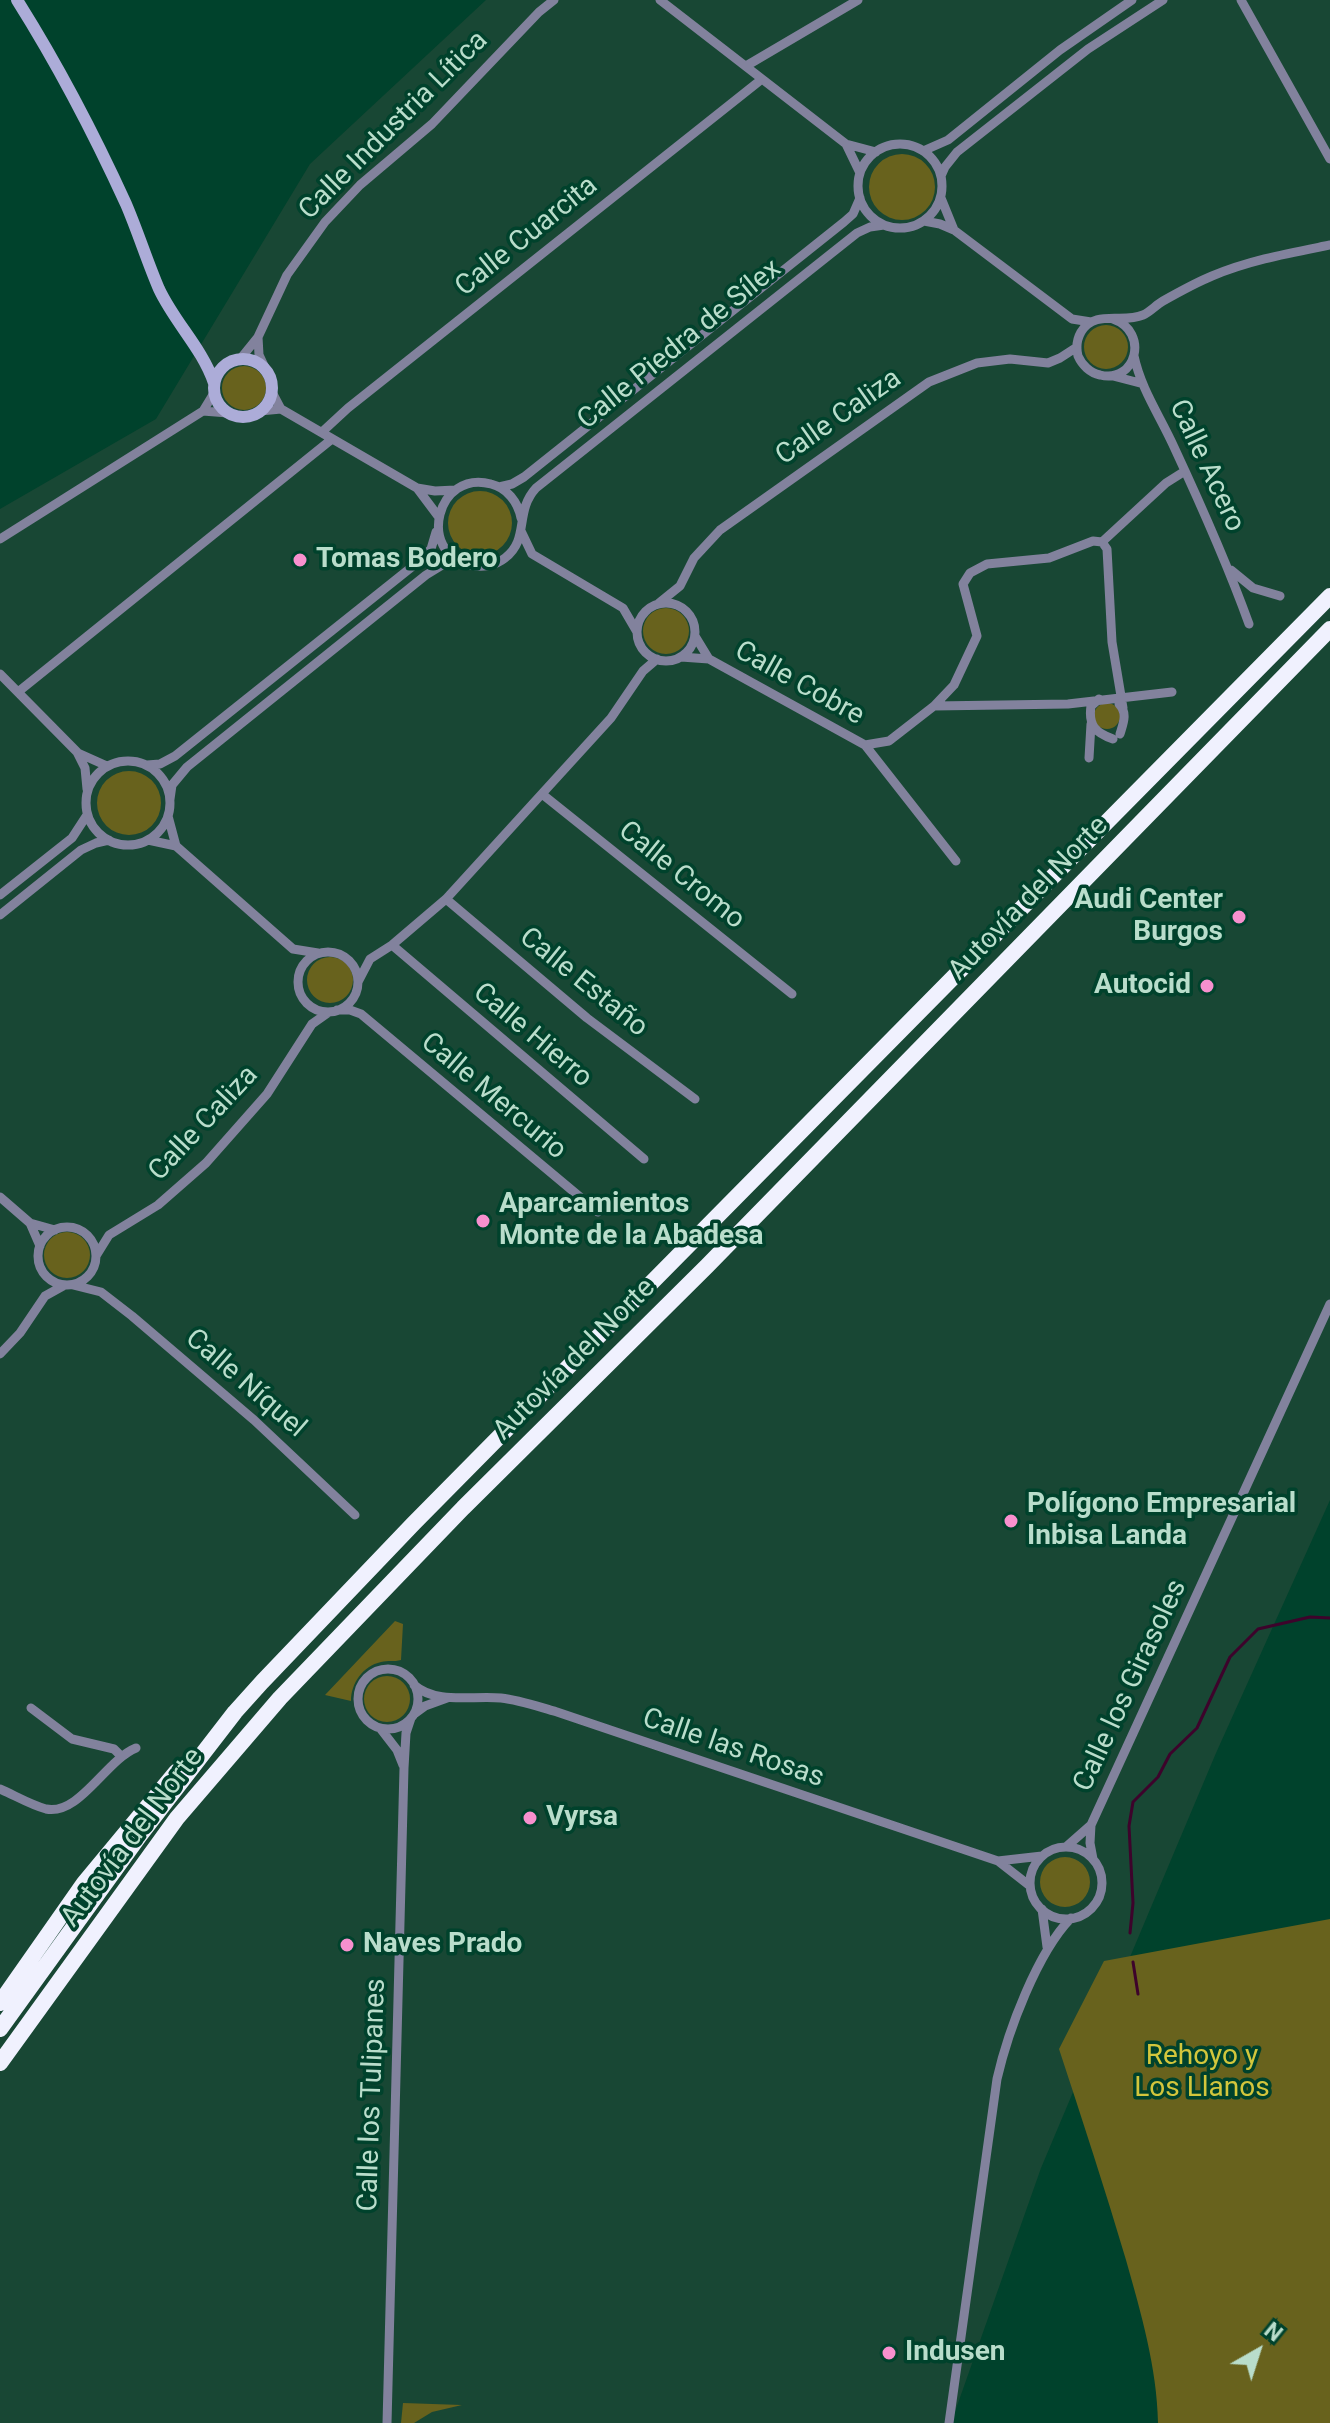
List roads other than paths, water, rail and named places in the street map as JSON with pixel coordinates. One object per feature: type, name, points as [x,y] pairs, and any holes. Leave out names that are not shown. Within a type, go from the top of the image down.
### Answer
[{"type":"highway","name":"Autovía del Norte","points":[[0,2029],[140,1835],[235,1712],[414,1523],[1330,596]]},
{"type":"highway","name":"Autovía del Norte","points":[[0,2063],[156,1846],[252,1729],[442,1530],[707,1266],[1328,631]]},
{"type":"highway","points":[[0,2003],[84,1883],[129,1827],[176,1772],[235,1712]]},
{"type":"street","points":[[17,0],[74,98],[127,206],[159,289],[208,365],[218,404],[228,413]]},
{"type":"street","name":"Calle Industria Lítica","points":[[241,358],[258,337],[287,275],[325,222],[360,185],[432,124],[554,0]]},
{"type":"street","points":[[660,0],[846,144],[876,152]]},
{"type":"street","points":[[746,66],[858,0]]},
{"type":"street","points":[[923,151],[948,140],[1060,50],[1132,0]]},
{"type":"street","points":[[941,176],[957,152],[1088,49],[1163,0]]},
{"type":"street","points":[[1232,0],[1247,10]]},
{"type":"street","points":[[1241,0],[1330,159]]},
{"type":"street","name":"Calle Cuarcita","points":[[322,432],[348,408],[762,79]]},
{"type":"street","points":[[846,144],[860,173],[860,198],[871,217],[884,225],[905,228],[924,221],[934,212],[941,198]]},
{"type":"street","points":[[860,173],[876,152],[897,144],[923,151],[937,164],[941,176],[941,198],[954,230]]},
{"type":"street","name":"Calle Piedra de Sílex","points":[[499,487],[524,477],[708,331],[844,222],[853,214],[860,198]]},
{"type":"street","points":[[924,221],[954,230],[1072,319],[1091,322]]},
{"type":"street","name":"Calle Piedra de Sílex","points":[[521,518],[526,499],[559,469],[857,233],[884,225]]},
{"type":"street","points":[[1077,345],[1082,331],[1101,318],[1143,315],[1184,289],[1237,266],[1330,245]]},
{"type":"street","points":[[1072,319],[1079,356],[1086,368],[1097,375],[1112,376],[1124,370],[1134,356],[1134,336],[1143,315]]},
{"type":"street","points":[[1113,319],[1125,325],[1134,336]]},
{"type":"street","points":[[258,337],[259,355],[281,409],[417,488],[455,490],[476,482],[499,487],[512,497],[521,518],[521,531],[515,547],[505,558]]},
{"type":"street","name":"Calle Caliza","points":[[659,603],[680,586],[694,558],[720,530],[929,382],[977,363],[1010,359],[1048,363],[1077,345]]},
{"type":"street","points":[[195,346],[210,358],[225,364],[241,358],[257,362],[266,370]]},
{"type":"street","name":"Calle Acero","points":[[1134,356],[1140,383],[1156,408],[1229,568],[1249,624]]},
{"type":"street","name":"Calle Caliza","points":[[1060,358],[1086,368]]},
{"type":"street","points":[[0,539],[203,411],[225,364]]},
{"type":"street","name":"Calle Acero","points":[[1112,376],[1140,383]]},
{"type":"street","points":[[260,411],[268,404],[272,392]]},
{"type":"street","points":[[203,411],[244,417],[260,411],[281,409]]},
{"type":"street","points":[[18,692],[332,439]]},
{"type":"street","points":[[1102,542],[1166,483],[1185,471]]},
{"type":"street","points":[[417,488],[438,516]]},
{"type":"street","points":[[87,790],[107,766],[127,760],[147,765],[160,764],[175,756],[406,572],[431,549],[438,516],[445,500],[455,490]]},
{"type":"street","points":[[437,529],[444,547],[463,563]]},
{"type":"street","points":[[521,531],[532,554],[623,608],[637,632],[642,648],[643,671]]},
{"type":"street","points":[[865,745],[889,741],[934,706],[954,685],[977,636],[963,584],[970,573],[987,564],[1049,558],[1093,541],[1102,542],[1107,549],[1112,642],[1125,720],[1117,737],[1098,733],[1082,708],[1068,704]]},
{"type":"street","points":[[176,846],[168,816],[170,799],[172,785],[187,767],[426,575],[444,564],[484,566],[505,558],[532,554]]},
{"type":"street","name":"Calle Acero","points":[[1229,568],[1253,588],[1280,596]]},
{"type":"street","points":[[642,648],[657,659],[667,661],[681,657],[692,646],[694,623],[680,586]]},
{"type":"street","points":[[637,632],[641,616],[659,603],[674,603],[687,611]]},
{"type":"street","points":[[623,608],[648,608]]},
{"type":"street","name":"Calle Cobre","points":[[695,636],[709,659]]},
{"type":"street","name":"Calle Cobre","points":[[681,657],[709,659],[865,745],[956,861]]},
{"type":"street","points":[[333,1011],[350,1002],[370,959],[392,945],[446,899],[611,718],[643,671],[657,659]]},
{"type":"street","points":[[2,678],[77,752],[85,768],[87,815],[99,834],[121,845],[135,844],[157,834],[168,816]]},
{"type":"street","points":[[954,685],[959,698],[969,706]]},
{"type":"street","points":[[934,706],[1068,704],[1172,692]]},
{"type":"street","points":[[1089,758],[1091,706],[1102,699],[1117,702],[1123,708]]},
{"type":"street","points":[[77,752],[107,766]]},
{"type":"street","points":[[147,765],[158,773],[170,799]]},
{"type":"street","name":"Calle Cromo","points":[[542,794],[792,994]]},
{"type":"street","points":[[0,895],[72,838],[87,815]]},
{"type":"street","points":[[0,915],[81,850],[109,840]]},
{"type":"street","points":[[148,840],[176,846],[293,949],[370,959]]},
{"type":"street","name":"Calle Estaño","points":[[446,899],[587,1018],[695,1099]]},
{"type":"street","name":"Calle Hierro","points":[[392,945],[644,1159]]},
{"type":"street","points":[[293,949],[299,972],[299,988],[312,1024]]},
{"type":"street","points":[[299,972],[306,961],[318,953]]},
{"type":"street","points":[[303,998],[312,1007],[350,1010],[361,1014],[356,970],[344,956]]},
{"type":"street","name":"Calle Caliza","points":[[96,1258],[109,1235],[158,1205],[206,1163],[267,1094],[312,1024],[333,1011]]},
{"type":"street","name":"Calle Mercurio","points":[[361,1014],[598,1212]]},
{"type":"street","points":[[0,1197],[30,1223],[55,1230]]},
{"type":"street","points":[[30,1223],[40,1246]]},
{"type":"street","points":[[45,1296],[38,1257],[46,1236],[69,1227],[109,1235]]},
{"type":"street","points":[[82,1231],[90,1239],[96,1258],[95,1279],[101,1292]]},
{"type":"street","points":[[0,1354],[20,1333],[45,1296],[89,1276],[96,1258]]},
{"type":"street","points":[[42,1273],[52,1281],[68,1285]]},
{"type":"street","name":"Calle Níquel","points":[[68,1285],[101,1292],[254,1420],[355,1515]]},
{"type":"street","name":"Calle los Girasoles","points":[[1066,1847],[1091,1825],[1330,1304]]},
{"type":"street","points":[[380,1728],[397,1728],[413,1716],[417,1694],[407,1676],[387,1669],[369,1676],[358,1694],[362,1714],[380,1728],[397,1750],[404,1768]]},
{"type":"street","name":"Calle las Rosas","points":[[414,1685],[422,1692],[450,1697],[503,1698],[528,1703],[998,1861],[1030,1886]]},
{"type":"street","name":"Calle las Rosas","points":[[413,1716],[425,1706],[450,1697]]},
{"type":"street","points":[[31,1708],[72,1739],[114,1749],[121,1756]]},
{"type":"street","name":"Calle los Tulipanes","points":[[387,2423],[404,1768],[406,1733],[413,1716]]},
{"type":"street","points":[[0,1789],[46,1809],[65,1807],[121,1756],[136,1748]]},
{"type":"street","name":"Calle los Girasoles","points":[[1091,1825],[1093,1859]]},
{"type":"street","points":[[949,2423],[997,2079],[1006,2044],[1047,1947],[1071,1918],[1089,1910],[1101,1892],[1102,1880],[1093,1859],[1081,1850],[1066,1847],[1042,1856],[1035,1864],[1030,1886],[1036,1903],[1042,1909],[1051,1915],[1071,1918]]},
{"type":"street","name":"Calle las Rosas","points":[[998,1861],[1042,1856]]},
{"type":"street","points":[[1042,1909],[1047,1947]]},
{"type":"waterway","points":[[1130,1933],[1133,1903],[1129,1826],[1133,1802],[1158,1777],[1170,1754],[1197,1728],[1230,1657],[1258,1629],[1310,1617],[1330,1618]]},
{"type":"waterway","points":[[1133,1962],[1138,1994]]},
{"type":"place","name":"Tomas Bodero","points":[[300,560]]},
{"type":"place","name":"Audi Center Burgos","points":[[1239,917]]},
{"type":"place","name":"Autocid","points":[[1207,986]]},
{"type":"place","name":"Aparcamientos Monte de la Abadesa","points":[[483,1221]]},
{"type":"place","name":"Polígono Empresarial Inbisa Landa","points":[[1011,1521]]},
{"type":"place","name":"Vyrsa","points":[[530,1818]]},
{"type":"place","name":"Naves Prado","points":[[347,1945]]},
{"type":"place","name":"Indusen","points":[[889,2353]]},
{"type":"park label","name":"Rehoyo y Los Llanos","points":[[1202,2073]]}]
